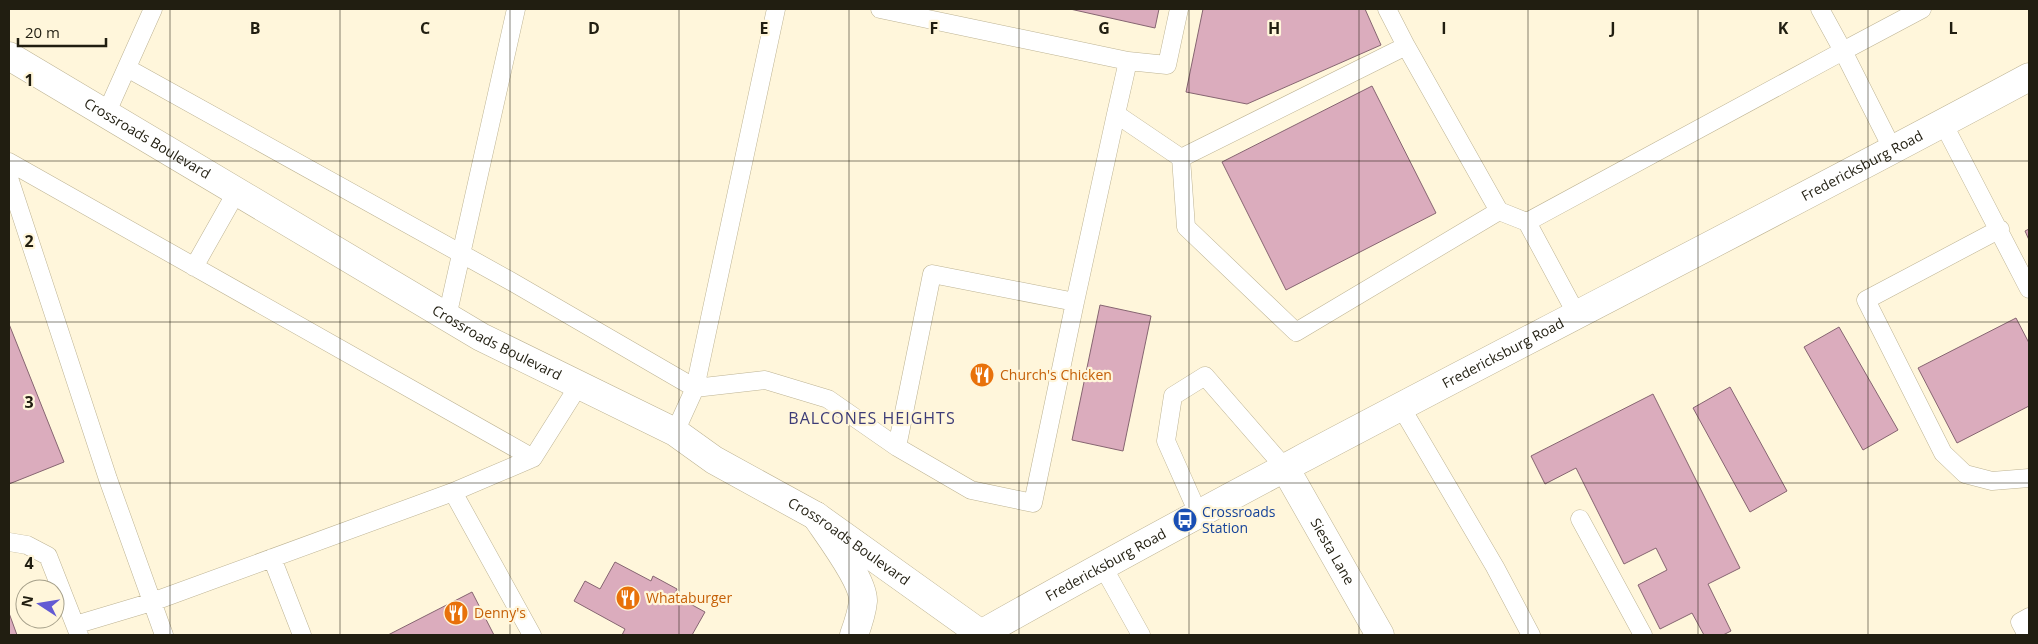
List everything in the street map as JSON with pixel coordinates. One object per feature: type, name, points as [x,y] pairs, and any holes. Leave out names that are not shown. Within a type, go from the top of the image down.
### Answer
[{"type":"street","name":"Crossroads Boulevard","points":[[9,56],[481,337],[676,432],[714,460],[816,516],[981,635]]},
{"type":"street","name":"Fredericksburg Road","points":[[981,635],[1198,513],[2029,77]]},
{"type":"street","name":"Siesta Lane","points":[[1286,468],[1380,635]]},
{"type":"street","points":[[816,516],[861,586],[862,612],[854,635]]},
{"type":"lane","points":[[106,114],[153,9]]},
{"type":"lane","points":[[447,317],[463,254],[516,9]]},
{"type":"lane","points":[[676,432],[695,388],[776,9]]},
{"type":"lane","points":[[880,9],[1128,61],[1167,65],[1179,9]]},
{"type":"lane","points":[[1387,9],[1499,211],[1527,222],[1577,315]]},
{"type":"lane","points":[[1820,9],[1893,150]]},
{"type":"lane","points":[[1527,222],[1922,9]]},
{"type":"lane","points":[[1181,158],[1406,46]]},
{"type":"lane","points":[[127,68],[463,254],[642,355],[695,388],[765,380],[828,399],[897,447],[971,490],[1033,503],[1128,61]]},
{"type":"lane","points":[[1116,114],[1181,158]]},
{"type":"lane","points":[[1943,123],[2000,229],[2029,289]]},
{"type":"lane","points":[[1181,158],[1186,226],[1296,332],[1499,211]]},
{"type":"lane","points":[[9,162],[533,458]]},
{"type":"lane","points":[[9,178],[108,479],[164,635]]},
{"type":"lane","points":[[194,267],[237,192]]},
{"type":"lane","points":[[2000,229],[1866,300],[1943,453],[1964,474],[1992,481],[2029,478]]},
{"type":"lane","points":[[897,447],[932,274],[1075,302]]},
{"type":"lane","points":[[1198,513],[1166,441],[1173,396],[1205,376],[1286,468]]},
{"type":"lane","points":[[9,542],[27,544],[48,556],[77,630],[453,492],[533,458],[579,385]]},
{"type":"lane","points":[[1402,407],[1492,560],[1531,635]]},
{"type":"lane","points":[[453,492],[532,635]]},
{"type":"lane","points":[[1580,519],[1643,635]]},
{"type":"lane","points":[[272,558],[302,635]]},
{"type":"lane","points":[[1102,566],[1141,635]]},
{"type":"lane","points":[[2027,635],[2020,622],[2029,617]]},
{"type":"building","points":[[1070,9],[1159,9],[1155,28]]},
{"type":"building","points":[[1203,9],[1365,9],[1381,45],[1247,104],[1186,92]]},
{"type":"building","points":[[1372,86],[1436,213],[1286,290],[1222,162]]},
{"type":"building","points":[[2029,229],[2029,240],[2025,231]]},
{"type":"building","points":[[1100,305],[1151,316],[1123,451],[1072,440]]},
{"type":"building","points":[[2016,318],[2029,343],[2029,406],[1957,443],[1918,368]]},
{"type":"building","points":[[9,324],[64,462],[9,484]]},
{"type":"building","points":[[1839,327],[1898,430],[1863,450],[1804,347]]},
{"type":"building","points":[[1730,387],[1787,491],[1750,512],[1693,408]]},
{"type":"building","points":[[1653,394],[1740,568],[1708,584],[1731,631],[1723,635],[1704,635],[1692,613],[1660,629],[1638,585],[1667,570],[1656,548],[1624,564],[1576,468],[1545,484],[1531,456]]},
{"type":"building","name":"Whataburger","points":[[615,562],[651,581],[653,576],[677,589],[674,595],[705,612],[692,635],[622,635],[625,629],[574,601],[585,581],[600,589]]},
{"type":"building","name":"Denny's","points":[[472,592],[494,635],[388,635]]},
{"type":"building","points":[[9,613],[17,635],[9,635]]},
{"type":"place","name":"Church's Chicken","points":[[982,375]]},
{"type":"place","name":"Crossroads Station","points":[[1185,520]]},
{"type":"place","name":"Whataburger","points":[[628,598]]},
{"type":"place","name":"Denny's","points":[[456,613]]},
{"type":"district","name":"BALCONES HEIGHTS","points":[[872,418]]}]
